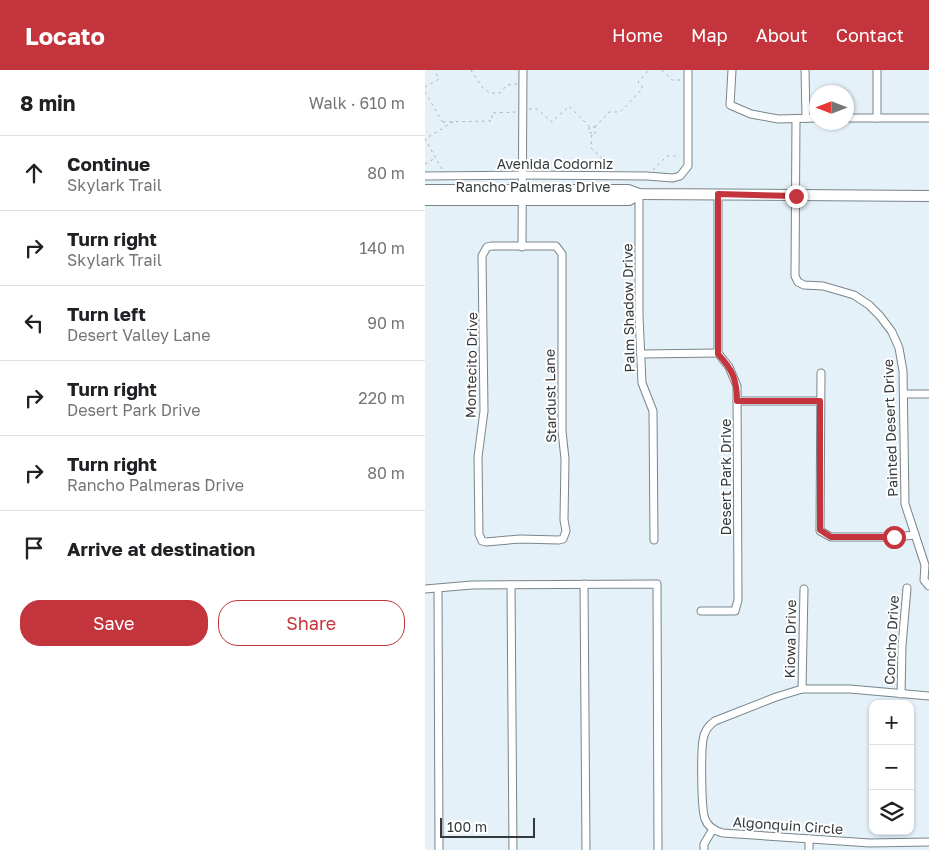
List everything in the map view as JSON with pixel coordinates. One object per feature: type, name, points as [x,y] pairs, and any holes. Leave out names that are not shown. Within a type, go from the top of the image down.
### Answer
[{"type":"street","points":[[522,247],[523,70]]},
{"type":"street","points":[[688,70],[688,156]]},
{"type":"street","points":[[732,70],[730,105],[751,114],[778,120],[806,118],[805,70]]},
{"type":"street","points":[[877,70],[877,118]]},
{"type":"street","name":"Painted Desert Drive","points":[[796,118],[795,276],[798,282],[805,285],[823,286],[854,295],[869,305],[892,332],[899,348],[904,394],[903,492],[905,504],[925,565],[924,580],[929,586]]},
{"type":"street","points":[[854,118],[929,118]]},
{"type":"street","name":"Avenida Codorniz","points":[[425,176],[647,176],[673,178],[684,173],[688,166],[688,156]]},
{"type":"street","name":"Rancho Palmeras Drive","points":[[425,190],[523,195]]},
{"type":"street","name":"Rancho Palmeras Drive","points":[[425,200],[628,190],[639,194],[929,196]]},
{"type":"street","name":"Palm Shadow Drive","points":[[639,194],[639,316],[642,383],[653,411],[654,540]]},
{"type":"street","points":[[641,354],[718,354],[718,194]]},
{"type":"street","name":"Montecito Drive","points":[[520,539],[486,542],[480,538],[478,527],[478,457],[484,411],[483,256],[487,247],[491,246],[522,247]]},
{"type":"street","name":"Stardust Lane","points":[[520,539],[559,540],[563,538],[566,531],[564,520],[565,460],[562,431],[562,254],[556,246],[522,247]]},
{"type":"street","name":"Desert Park Drive","points":[[701,611],[735,611],[738,600],[737,386],[729,366],[718,354]]},
{"type":"street","points":[[821,373],[820,530],[831,537],[915,535]]},
{"type":"street","points":[[904,394],[929,394]]},
{"type":"street","points":[[737,401],[820,401]]},
{"type":"street","points":[[511,584],[513,850]]},
{"type":"street","points":[[425,589],[511,584],[657,584],[658,850]]},
{"type":"street","points":[[584,584],[586,850]]},
{"type":"street","name":"Kiowa Drive","points":[[802,689],[803,588]]},
{"type":"street","name":"Concho Drive","points":[[901,694],[901,646],[907,588]]},
{"type":"street","points":[[438,589],[439,850]]},
{"type":"street","name":"Algonquin Circle","points":[[929,696],[850,689],[802,689],[715,721],[708,728],[703,740],[702,808],[705,820],[713,829],[723,833],[906,847],[929,842]]},
{"type":"street","points":[[704,850],[704,844],[713,829]]},
{"type":"street","points":[[809,839],[809,850]]},
{"type":"path","points":[[425,87],[439,79],[434,70]]},
{"type":"path","points":[[471,70],[482,87],[490,93],[500,92],[509,84],[523,84]]},
{"type":"path","points":[[609,176],[609,165],[591,148],[592,133],[595,133],[595,127],[609,112],[620,112],[643,88],[638,82],[649,70]]},
{"type":"path","points":[[662,70],[672,80],[689,80]]},
{"type":"path","points":[[425,92],[445,127]]},
{"type":"path","points":[[443,122],[492,121],[492,113],[537,109],[552,122],[569,106],[590,127],[595,127]]},
{"type":"path","points":[[446,176],[425,139],[454,122]]},
{"type":"path","points":[[590,127],[589,133],[592,133]]},
{"type":"path","points":[[647,176],[667,156],[688,156]]},
{"type":"path","points":[[425,164],[436,157]]},
{"type":"route","points":[[796,196],[718,194],[718,354],[729,366],[737,386],[737,401],[820,401],[820,530],[831,537],[894,537]]}]
